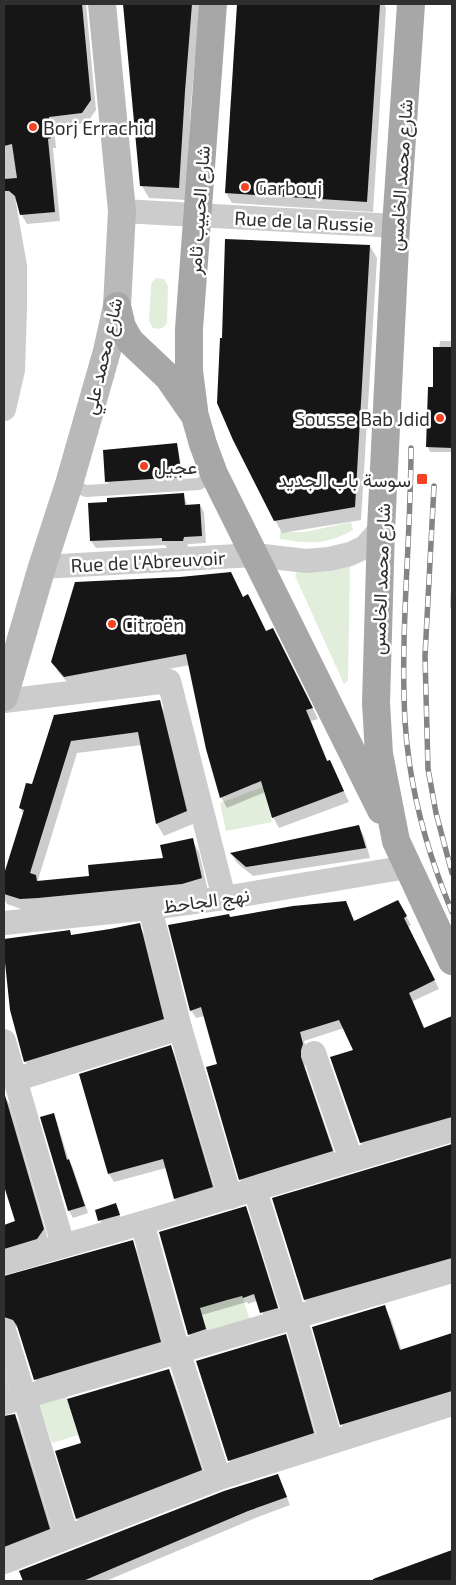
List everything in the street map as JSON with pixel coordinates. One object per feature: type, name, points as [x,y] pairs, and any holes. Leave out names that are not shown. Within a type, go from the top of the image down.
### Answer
[{"type":"main road","name":"شارع محمد علي","points":[[4,699],[42,567],[69,484],[107,351],[117,306],[122,211],[102,4]]},
{"type":"main road","name":"شارع الحبيب ثامر","points":[[195,416],[190,371],[190,330],[213,4]]},
{"type":"main road","name":"شارع محمد الخامس","points":[[411,4],[396,226],[381,529],[376,703],[379,754],[396,841],[452,961]]},
{"type":"main road","points":[[117,306],[122,327],[130,341],[168,376],[195,416],[214,474],[396,841]]},
{"type":"street","points":[[4,204],[15,266],[15,308],[13,370],[4,409]]},
{"type":"street","name":"Rue de la Russie","points":[[122,211],[396,226]]},
{"type":"street","name":"Rue de l'Abreuvoir","points":[[42,567],[255,555],[306,561],[329,559],[350,554],[365,547],[381,529]]},
{"type":"street","points":[[4,699],[169,681],[224,898]]},
{"type":"street","name":"نهج الجاحظ","points":[[4,923],[150,908],[224,898],[407,867]]},
{"type":"street","points":[[150,908],[180,1028],[230,1197]]},
{"type":"street","points":[[9,1081],[180,1028]]},
{"type":"street","points":[[4,1041],[9,1081],[63,1245]]},
{"type":"street","points":[[314,1053],[350,1160]]},
{"type":"street","points":[[4,1263],[142,1224],[452,1130]]},
{"type":"street","points":[[255,1190],[295,1317],[331,1442]]},
{"type":"street","points":[[142,1224],[178,1351],[218,1478]]},
{"type":"street","points":[[14,1400],[452,1271]]},
{"type":"street","points":[[4,1330],[14,1400],[67,1536]]},
{"type":"street","points":[[12,1581],[4,1562],[67,1536],[218,1478],[452,1404]]},
{"type":"lane","points":[[69,484],[86,491],[199,484],[214,474]]},
{"type":"green space","points":[[156,278],[164,279],[168,286],[167,323],[157,329],[153,328],[149,321],[151,287],[152,282]]},
{"type":"green space","points":[[351,522],[353,530],[326,541],[300,542],[280,539],[280,532],[305,532]]},
{"type":"green space","points":[[350,565],[348,681],[344,684],[295,576],[297,572],[330,571]]},
{"type":"green space","points":[[263,787],[272,822],[226,831],[220,803]]},
{"type":"green space","points":[[242,1296],[251,1323],[208,1335],[200,1308]]},
{"type":"green space","points":[[66,1395],[78,1435],[52,1443],[39,1405]]},
{"type":"building","points":[[4,4],[82,4],[91,100],[82,113],[49,117],[51,138],[48,139],[55,212],[20,215],[15,196],[9,191],[4,191],[4,179],[17,178],[12,144],[4,146]]},
{"type":"building","points":[[123,4],[192,4],[179,188],[140,186]]},
{"type":"building","points":[[237,4],[380,4],[367,202],[225,193]]},
{"type":"building","points":[[225,239],[370,245],[355,507],[274,521],[233,440],[217,403],[220,338],[222,338]]},
{"type":"building","name":"Sousse Bab Jdid","points":[[433,347],[452,347],[452,448],[426,447],[428,387],[433,387]]},
{"type":"building","points":[[177,443],[182,477],[105,482],[103,450]]},
{"type":"building","points":[[184,493],[185,505],[200,504],[202,536],[184,537],[183,541],[162,541],[162,538],[90,541],[88,503],[107,502],[107,498]]},
{"type":"building","points":[[231,572],[243,597],[248,594],[266,631],[273,628],[313,708],[306,710],[327,761],[330,760],[344,791],[272,818],[261,781],[220,798],[206,749],[186,654],[64,677],[51,662],[75,582],[180,577]]},
{"type":"building","points":[[160,700],[187,811],[156,824],[138,732],[71,741],[30,873],[36,875],[37,881],[89,876],[88,865],[163,858],[160,845],[193,838],[202,878],[182,884],[38,898],[20,899],[4,894],[4,874],[24,810],[19,808],[26,783],[32,784],[54,715]]},
{"type":"building","points":[[359,825],[366,848],[246,867],[230,853]]},
{"type":"building","points":[[398,900],[407,916],[404,918],[435,980],[409,993],[424,1028],[452,1016],[452,1117],[360,1143],[330,1057],[353,1050],[339,1020],[300,1032],[303,1044],[301,1057],[333,1151],[239,1180],[206,1067],[217,1064],[201,1007],[190,1011],[168,925],[229,914],[230,917],[293,906],[346,901],[354,921]]},
{"type":"building","points":[[140,923],[164,1019],[24,1062],[10,1010],[4,939],[70,930],[71,935]]},
{"type":"building","points":[[171,1045],[213,1187],[174,1199],[163,1159],[108,1174],[79,1074]]},
{"type":"building","points":[[4,1092],[44,1229],[37,1239],[4,1249],[4,1225],[15,1221],[4,1186]]},
{"type":"building","points":[[54,1113],[67,1160],[69,1159],[85,1206],[68,1211],[40,1117]]},
{"type":"building","points":[[452,1144],[452,1258],[304,1300],[272,1198]]},
{"type":"building","points":[[116,1203],[120,1215],[98,1221],[95,1210]]},
{"type":"building","points":[[246,1206],[278,1308],[260,1313],[254,1294],[200,1308],[206,1329],[188,1335],[159,1232]]},
{"type":"building","points":[[133,1240],[161,1342],[34,1380],[17,1326],[13,1320],[4,1317],[4,1276]]},
{"type":"building","points":[[385,1305],[400,1350],[452,1333],[452,1391],[340,1425],[312,1327]]},
{"type":"building","points":[[286,1334],[314,1433],[228,1461],[196,1361]]},
{"type":"building","points":[[169,1369],[202,1470],[76,1519],[55,1451],[81,1443],[67,1399]]},
{"type":"building","points":[[15,1414],[50,1529],[4,1547],[4,1416]]},
{"type":"building","points":[[278,1474],[287,1497],[248,1511],[83,1581],[23,1581],[19,1571],[224,1491]]},
{"type":"building","points":[[452,1550],[452,1581],[373,1581],[373,1579]]},
{"type":"railway","points":[[411,448],[404,653],[407,746],[415,795],[427,843],[452,912]]},
{"type":"railway","points":[[434,486],[425,656],[428,769],[436,813],[452,873]]},
{"type":"place","name":"Borj Errachid","points":[[33,127]]},
{"type":"place","name":"Garbouj","points":[[245,187]]},
{"type":"place","name":"Sousse Bab Jdid","points":[[440,418]]},
{"type":"place","name":"عجيل","points":[[144,466]]},
{"type":"place","name":"سوسة باب الجديد","points":[[422,479]]},
{"type":"place","name":"Citroën","points":[[112,624]]}]
